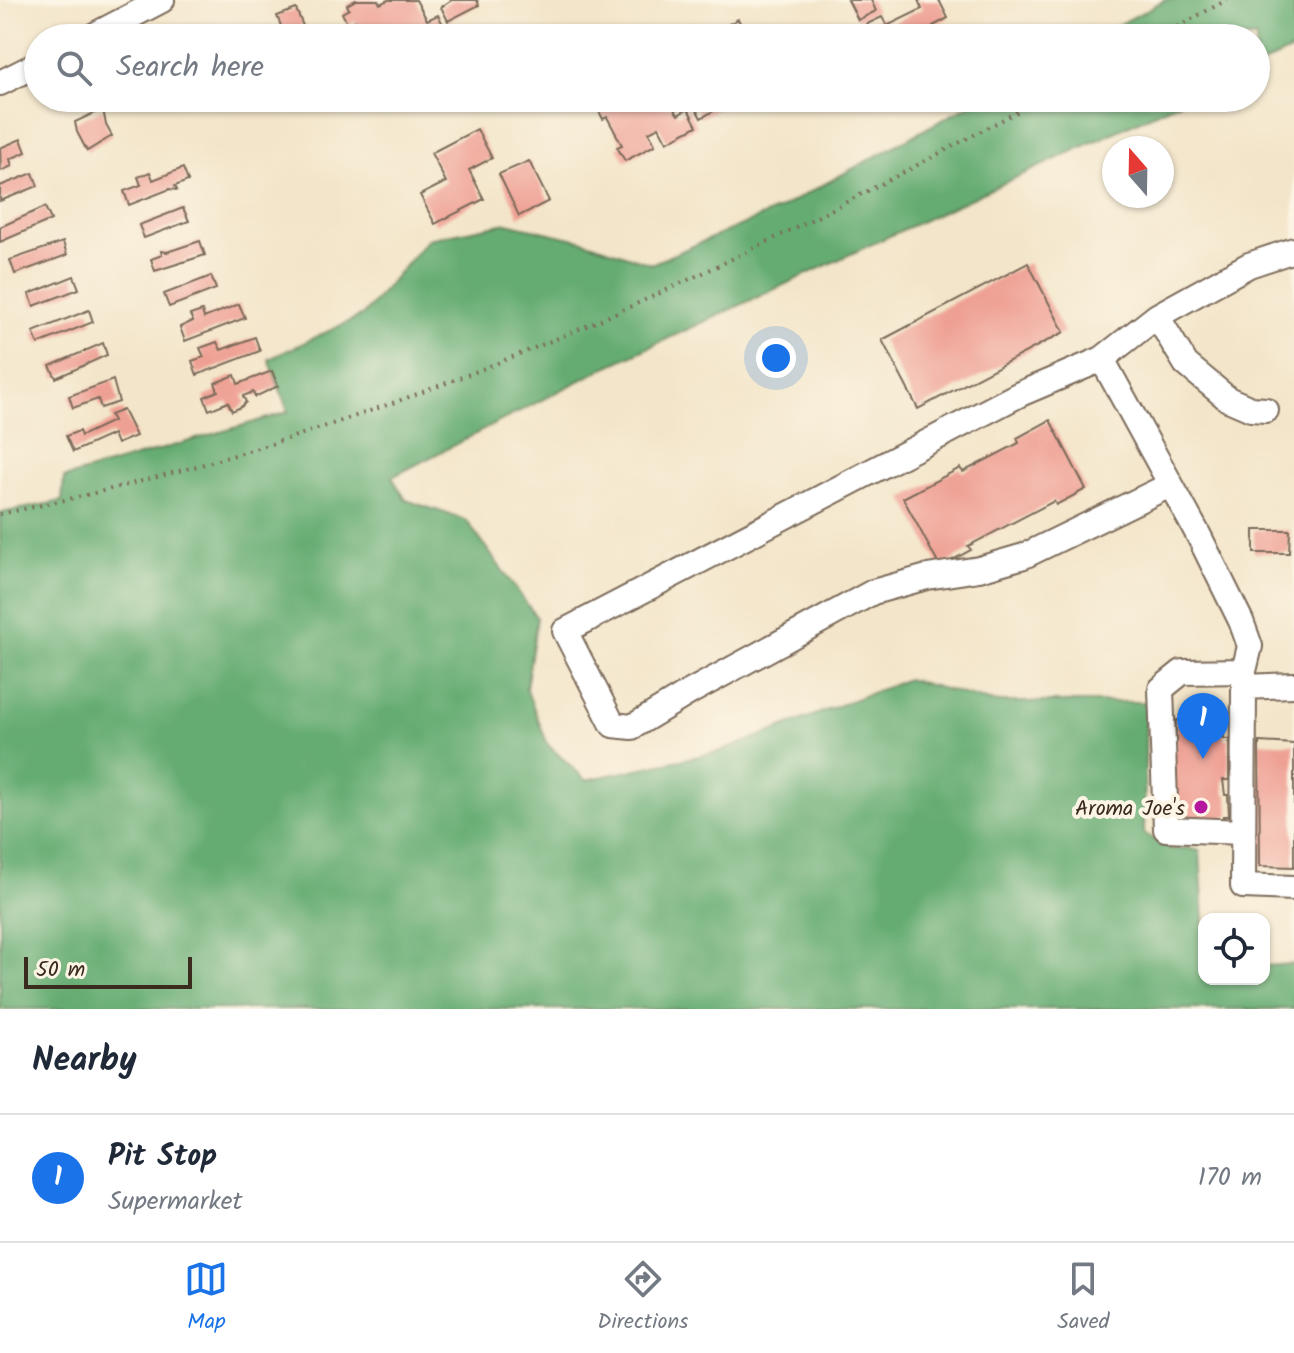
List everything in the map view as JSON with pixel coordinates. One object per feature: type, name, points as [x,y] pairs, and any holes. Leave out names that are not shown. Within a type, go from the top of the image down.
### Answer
[{"type":"street","points":[[116,24],[162,0]]},
{"type":"street","points":[[0,82],[24,71]]},
{"type":"street","points":[[1170,485],[1024,556],[873,592],[632,727],[613,725],[565,631],[1020,394],[1102,359],[1157,316],[1249,265],[1294,250]]},
{"type":"street","points":[[1157,316],[1186,364],[1228,399],[1251,409],[1266,410]]},
{"type":"street","points":[[1102,359],[1199,536],[1250,646],[1244,679],[1243,886],[1294,888]]},
{"type":"street","points":[[1243,832],[1166,829],[1161,689],[1182,672],[1294,685]]},
{"type":"path","points":[[1182,24],[1227,0]]},
{"type":"path","points":[[0,514],[122,487],[230,458],[377,409],[496,364],[737,257],[1017,112]]},
{"type":"green space","points":[[1165,0],[1294,0],[1294,49],[1270,60],[1270,24],[1120,24]]},
{"type":"green space","points":[[956,112],[1158,112],[602,369],[392,477],[406,500],[466,520],[537,618],[526,688],[548,745],[586,780],[722,751],[907,679],[993,702],[1146,702],[1144,833],[1170,849],[1200,851],[1204,913],[1198,913],[1198,985],[1270,985],[1270,966],[1294,964],[1294,1009],[0,1009],[0,513],[62,501],[64,478],[288,412],[269,359],[363,315],[428,239],[507,223],[584,241],[651,264],[779,209]]},
{"type":"building","points":[[356,0],[378,0],[380,4],[388,0],[416,0],[427,20],[438,15],[443,24],[357,24],[355,21],[348,24],[342,13],[349,9],[347,5]]},
{"type":"building","points":[[452,0],[477,0],[479,5],[448,21],[441,7]]},
{"type":"building","points":[[848,0],[871,0],[876,11],[858,20]]},
{"type":"building","points":[[918,0],[939,0],[948,18],[937,24],[891,24],[922,9]]},
{"type":"building","points":[[296,9],[302,24],[280,24],[277,16]]},
{"type":"building","points":[[882,17],[886,24],[867,24]]},
{"type":"building","points":[[104,112],[112,136],[87,151],[75,122]]},
{"type":"building","points":[[599,112],[676,112],[678,115],[690,112],[697,126],[667,142],[659,127],[649,132],[655,145],[625,161],[617,147],[622,145],[607,117],[603,119]]},
{"type":"building","points":[[698,112],[712,112],[701,118]]},
{"type":"building","points":[[477,129],[492,158],[469,170],[484,199],[435,224],[420,195],[446,182],[431,153]]},
{"type":"building","points":[[21,139],[26,152],[10,159],[12,166],[1,171],[0,148]]},
{"type":"building","points":[[529,161],[549,201],[519,216],[499,174]]},
{"type":"building","points":[[183,168],[188,181],[175,186],[177,190],[170,189],[129,205],[124,191],[141,185],[138,177],[150,172],[153,180]]},
{"type":"building","points":[[33,173],[38,186],[0,201],[0,186]]},
{"type":"building","points":[[45,207],[51,220],[0,242],[0,227]]},
{"type":"building","points":[[183,208],[189,221],[144,238],[139,225]]},
{"type":"building","points":[[200,241],[205,255],[155,271],[151,259],[162,255],[161,251],[167,252]]},
{"type":"building","points":[[63,242],[67,255],[15,274],[10,260]]},
{"type":"building","points":[[1028,263],[1064,332],[918,409],[882,340]]},
{"type":"building","points":[[74,276],[79,289],[34,306],[29,294]]},
{"type":"building","points":[[211,276],[216,289],[169,307],[164,294]]},
{"type":"building","points":[[239,304],[245,318],[185,341],[180,327],[193,321],[190,315],[202,311],[204,318]]},
{"type":"building","points":[[89,310],[93,322],[38,344],[33,332]]},
{"type":"building","points":[[255,337],[260,351],[197,375],[192,361],[204,357],[200,348],[217,342],[221,350]]},
{"type":"building","points":[[103,343],[107,355],[56,378],[50,366]]},
{"type":"building","points":[[272,371],[278,386],[255,397],[253,392],[243,396],[246,402],[232,411],[228,402],[209,410],[204,397],[218,391],[215,383],[235,375],[238,384]]},
{"type":"building","points":[[113,380],[119,402],[101,408],[98,399],[73,408],[69,396]]},
{"type":"building","points":[[123,410],[136,436],[117,444],[113,434],[73,452],[66,436],[79,431],[81,436],[113,421],[110,415]]},
{"type":"building","points":[[1050,420],[1086,489],[1056,505],[1054,501],[968,546],[971,550],[940,567],[903,498],[960,468],[963,472],[1019,443],[1017,438]]},
{"type":"building","points":[[1254,530],[1290,530],[1289,553],[1254,553]]},
{"type":"building","points":[[1223,719],[1224,739],[1229,739],[1229,780],[1223,780],[1225,795],[1228,795],[1229,816],[1223,816],[1223,822],[1176,822],[1171,750],[1176,751],[1176,720]]},
{"type":"building","points":[[1259,742],[1294,744],[1294,867],[1260,866]]},
{"type":"place","name":"Pit Stop","points":[[1203,759]]},
{"type":"place","name":"Aroma Joe's","points":[[1201,807]]}]
